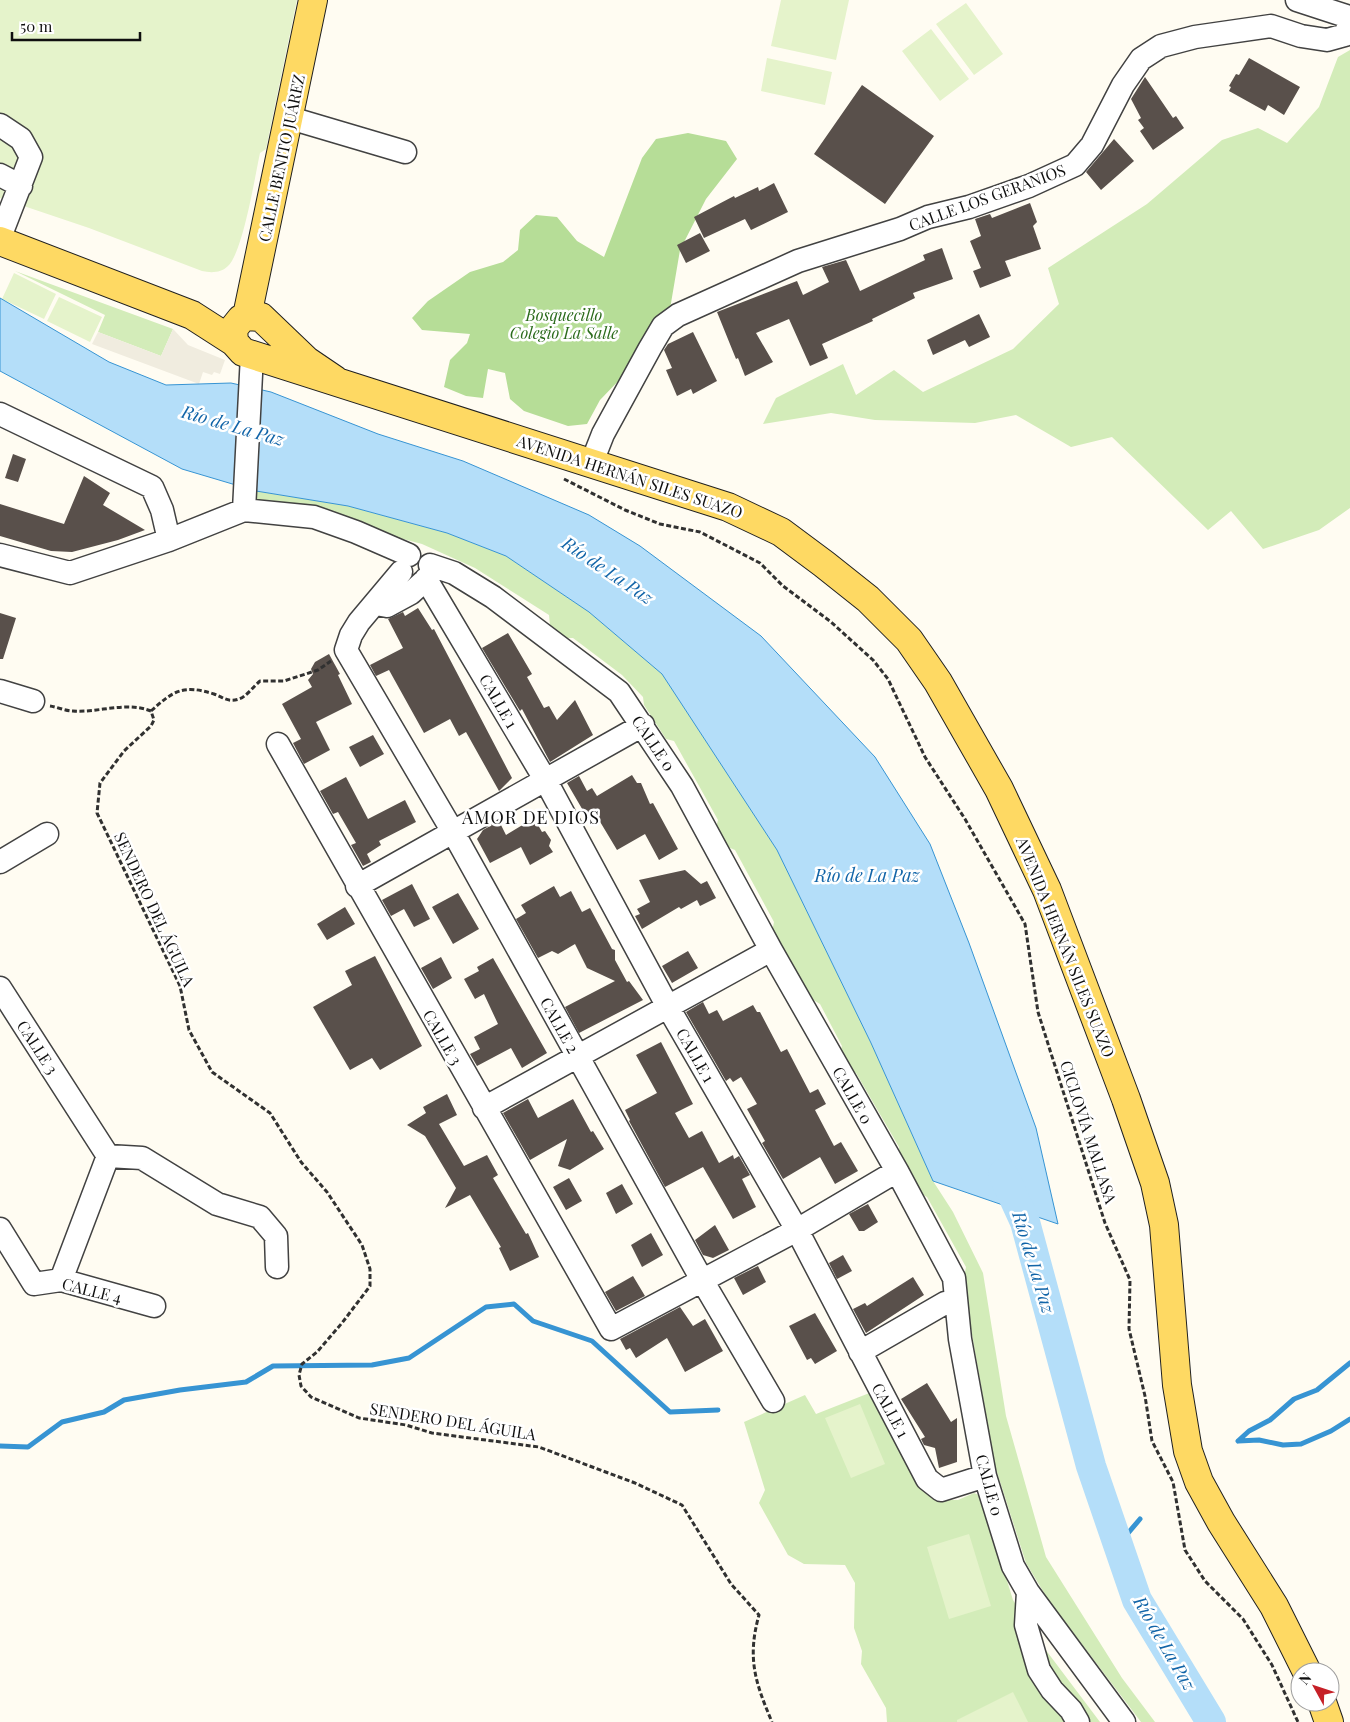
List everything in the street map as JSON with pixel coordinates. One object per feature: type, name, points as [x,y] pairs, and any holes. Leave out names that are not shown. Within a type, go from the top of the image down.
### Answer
[{"type":"main road","name":"CALLE BENITO JUÁREZ","points":[[249,338],[314,0]]},
{"type":"main road","name":"AVENIDA HERNÁN SILES SUAZO","points":[[0,241],[249,338],[335,380],[728,507],[781,532],[868,599],[909,640],[938,682],[999,790],[1043,882],[1122,1090],[1155,1183],[1164,1225],[1177,1385],[1188,1451],[1199,1482],[1220,1522],[1274,1606],[1302,1662]]},
{"type":"street","name":"CALLE LOS GERANIOS","points":[[592,462],[603,434],[650,348],[663,326],[678,315],[798,261],[900,229],[928,217],[969,207],[1029,186],[1075,165],[1092,145],[1123,85],[1141,59],[1161,46],[1195,36],[1271,26],[1301,36],[1327,40],[1345,35],[1349,24],[1346,16],[1297,0]]},
{"type":"street","points":[[290,118],[405,152]]},
{"type":"street","points":[[0,125],[21,139],[31,157],[0,237]]},
{"type":"street","points":[[0,174],[21,186]]},
{"type":"street","points":[[0,555],[70,573],[169,540],[244,500],[249,338]]},
{"type":"street","points":[[0,414],[152,487],[162,510],[169,540]]},
{"type":"street","name":"CALLE 0","points":[[244,500],[314,517],[356,532],[387,546],[403,565],[424,556],[426,575],[454,572],[550,638],[619,692],[643,725],[682,786],[771,950],[897,1171],[954,1278],[960,1339],[985,1476],[1013,1566],[1028,1592],[1124,1722]]},
{"type":"street","points":[[346,650],[351,635],[359,622],[376,604],[403,565]]},
{"type":"street","points":[[376,604],[387,606],[411,593],[426,575]]},
{"type":"street","name":"CALLE 1","points":[[426,575],[546,781],[668,1007],[796,1230],[927,1479],[941,1490],[985,1476]]},
{"type":"street","name":"CALLE 2","points":[[346,650],[453,832],[702,1280],[773,1401]]},
{"type":"street","points":[[0,691],[32,701]]},
{"type":"street","points":[[357,886],[643,725]]},
{"type":"street","name":"CALLE 3","points":[[278,744],[357,886],[611,1329],[702,1280]]},
{"type":"street","points":[[0,862],[47,834]]},
{"type":"street","points":[[484,1108],[771,950]]},
{"type":"street","name":"CALLE 3","points":[[0,988],[108,1156]]},
{"type":"street","points":[[61,1280],[108,1156],[142,1158],[217,1204],[260,1217],[276,1236],[277,1267]]},
{"type":"street","points":[[702,1280],[796,1230],[897,1171]]},
{"type":"street","name":"CALLE 4","points":[[0,1229],[34,1284],[61,1280],[154,1306]]},
{"type":"street","points":[[860,1352],[945,1303],[955,1301]]},
{"type":"street","points":[[1028,1592],[1026,1625],[1039,1670],[1052,1690],[1071,1710],[1078,1722]]},
{"type":"path","name":"CICLOVÍA MALLASA","points":[[783,586],[831,622],[873,660],[888,679],[925,757],[965,819],[1025,924],[1038,1012],[1105,1223],[1130,1280],[1128,1330],[1145,1396],[1152,1441],[1173,1482],[1185,1550],[1205,1582],[1243,1619],[1272,1665],[1298,1722]]},
{"type":"path","points":[[32,701],[72,711],[141,707],[151,711],[173,692],[189,689],[215,694],[226,700],[240,699],[260,681],[284,681],[318,670],[346,650]]},
{"type":"path","name":"SENDERO DEL ÁGUILA","points":[[151,711],[154,720],[151,726],[124,751],[100,783],[97,813],[180,986],[189,1030],[212,1072],[270,1113],[301,1162],[327,1192],[362,1244],[370,1269],[370,1286],[317,1352],[302,1364],[299,1375],[301,1386],[311,1397],[359,1418],[406,1425],[432,1433],[539,1447],[635,1483],[682,1505],[731,1584],[759,1616],[752,1640],[756,1686],[772,1722]]},
{"type":"green space","points":[[0,0],[297,0],[266,149],[260,153],[239,246],[228,266],[216,272],[202,271],[89,228],[0,198]]},
{"type":"green space","points":[[781,0],[849,0],[836,60],[771,46]]},
{"type":"green space","points":[[966,3],[1003,54],[974,75],[936,24]]},
{"type":"green space","points":[[931,29],[969,79],[940,101],[902,51]]},
{"type":"green space","points":[[1350,50],[1350,508],[1319,530],[1263,549],[1231,511],[1208,530],[1112,437],[1071,447],[1016,415],[975,423],[875,420],[831,413],[763,424],[776,398],[843,364],[856,395],[894,370],[923,392],[1013,349],[1059,304],[1048,268],[1147,204],[1222,140],[1258,128],[1287,143],[1319,107],[1338,57]]},
{"type":"green space","points":[[767,58],[832,72],[825,105],[761,91]]},
{"type":"green space","name":"Bosquecillo Colegio La Salle","points":[[688,133],[726,141],[737,159],[706,199],[680,250],[670,309],[648,330],[626,373],[600,400],[587,424],[568,426],[524,411],[510,399],[505,373],[488,369],[483,398],[466,396],[444,387],[450,360],[467,343],[470,334],[422,330],[412,318],[428,301],[470,272],[503,262],[518,250],[520,230],[536,215],[557,217],[577,241],[604,257],[642,158],[656,139]]},
{"type":"green space","points":[[15,271],[173,329],[161,356],[98,332],[105,315]]},
{"type":"green space","points":[[14,273],[56,294],[44,319],[2,299]]},
{"type":"green space","points":[[59,297],[102,317],[90,342],[47,321]]},
{"type":"green space","points":[[256,491],[348,506],[447,533],[506,556],[589,612],[662,674],[777,850],[871,1043],[933,1181],[953,1212],[983,1273],[1006,1416],[1046,1557],[1122,1678],[1155,1722],[1141,1722],[1049,1601],[1026,1563],[995,1466],[963,1283],[966,1267],[927,1197],[915,1188],[903,1169],[899,1147],[856,1073],[848,1072],[839,1056],[842,1046],[820,1004],[800,992],[772,932],[774,922],[735,850],[723,845],[715,831],[718,820],[674,741],[666,739],[644,705],[643,697],[622,675],[573,638],[563,638],[550,626],[549,615],[475,568],[422,544],[256,500]]},
{"type":"green space","points":[[872,1392],[943,1500],[958,1500],[974,1493],[981,1496],[1013,1600],[1039,1641],[1100,1722],[887,1722],[886,1708],[861,1664],[862,1651],[854,1628],[855,1583],[845,1565],[804,1564],[788,1555],[759,1503],[765,1490],[744,1422],[805,1395],[816,1414]]},
{"type":"green space","points":[[860,1404],[885,1464],[851,1478],[825,1418]]},
{"type":"green space","points":[[969,1534],[991,1606],[949,1619],[927,1547]]},
{"type":"green space","points":[[1013,1692],[1028,1722],[957,1722],[957,1720]]},
{"type":"shaded area","points":[[173,329],[188,345],[225,360],[220,374],[214,372],[212,375],[203,372],[199,384],[92,344],[98,332],[161,356]]},
{"type":"water","name":"Río de La Paz","points":[[0,298],[109,362],[166,385],[231,383],[271,392],[378,434],[463,461],[589,515],[640,546],[761,636],[875,757],[930,844],[969,943],[1036,1128],[1058,1224],[933,1181],[871,1043],[777,850],[662,674],[589,612],[506,556],[447,533],[348,506],[256,491],[182,469],[0,371]]},
{"type":"building","points":[[1249,58],[1300,87],[1284,115],[1268,105],[1265,111],[1229,91],[1231,87],[1229,86],[1236,74],[1239,75]]},
{"type":"building","points":[[1145,77],[1173,118],[1176,116],[1184,128],[1153,150],[1140,131],[1144,128],[1138,120],[1141,118],[1131,99]]},
{"type":"building","points":[[862,85],[934,136],[885,204],[814,154]]},
{"type":"building","points":[[1114,139],[1134,161],[1101,190],[1086,172]]},
{"type":"building","points":[[774,183],[788,212],[751,230],[745,219],[704,238],[694,217],[734,196],[735,198],[758,187],[759,191]]},
{"type":"building","points":[[1030,203],[1037,222],[1033,226],[1041,249],[1005,261],[1011,276],[980,288],[973,271],[981,268],[970,241],[981,236],[975,219],[990,214],[992,218]]},
{"type":"building","points":[[700,233],[710,251],[686,263],[677,245]]},
{"type":"building","points":[[942,248],[953,279],[913,293],[915,298],[872,319],[873,321],[822,344],[828,358],[810,366],[789,319],[756,333],[773,362],[745,376],[717,312],[797,281],[803,295],[829,282],[822,267],[846,260],[860,291],[925,260],[923,255]]},
{"type":"building","points":[[979,314],[990,337],[969,347],[965,340],[933,355],[927,340]]},
{"type":"building","points":[[693,332],[717,381],[693,394],[691,389],[677,396],[666,370],[672,368],[664,350],[668,344]]},
{"type":"building","points":[[13,454],[26,459],[18,482],[5,478]]},
{"type":"building","points":[[84,476],[110,493],[103,505],[145,530],[118,540],[72,552],[51,551],[0,536],[0,504],[64,524]]},
{"type":"building","points":[[418,608],[432,630],[434,629],[512,778],[499,791],[466,732],[459,736],[450,719],[424,733],[389,670],[376,676],[370,665],[403,648],[388,619],[403,612],[405,616]]},
{"type":"building","points":[[0,613],[16,618],[3,659],[0,659]]},
{"type":"building","points":[[508,633],[532,674],[527,677],[544,708],[549,706],[557,720],[575,700],[593,735],[550,762],[522,709],[520,711],[482,648]]},
{"type":"building","points":[[329,654],[340,674],[338,675],[352,704],[316,722],[330,750],[304,764],[293,743],[301,739],[282,704],[312,687],[308,680],[313,674],[311,669],[315,662]]},
{"type":"building","points":[[373,735],[384,754],[360,767],[349,747]]},
{"type":"building","points":[[632,775],[637,783],[641,783],[650,804],[653,803],[678,849],[659,860],[645,834],[617,850],[599,820],[588,819],[567,783],[579,776],[587,791],[592,788],[597,796]]},
{"type":"building","points":[[346,777],[368,819],[405,800],[416,822],[379,841],[381,845],[367,854],[371,862],[363,866],[351,845],[356,843],[338,812],[333,814],[320,791]]},
{"type":"building","points":[[534,818],[542,832],[545,831],[551,840],[549,846],[553,852],[530,865],[521,847],[490,863],[477,839],[483,830],[499,821],[506,835]]},
{"type":"building","points":[[685,870],[701,884],[707,881],[716,898],[700,906],[697,900],[681,909],[679,907],[642,929],[635,916],[640,914],[637,909],[650,902],[639,880]]},
{"type":"building","points":[[412,884],[430,919],[414,927],[404,909],[391,916],[382,900]]},
{"type":"building","points":[[554,886],[560,897],[571,891],[582,912],[590,908],[612,949],[615,950],[615,960],[627,982],[629,981],[643,1000],[579,1033],[565,1007],[615,981],[587,968],[575,944],[558,954],[552,951],[538,958],[516,919],[526,913],[521,905]]},
{"type":"building","points":[[458,893],[479,929],[453,944],[432,907]]},
{"type":"building","points":[[345,907],[355,924],[327,940],[317,924]]},
{"type":"building","points":[[688,951],[698,968],[672,983],[662,966]]},
{"type":"building","points":[[375,956],[422,1046],[380,1070],[372,1058],[350,1070],[313,1007],[352,985],[345,971]]},
{"type":"building","points":[[441,957],[452,978],[433,989],[421,968]]},
{"type":"building","points":[[493,958],[547,1053],[522,1068],[511,1048],[477,1066],[470,1054],[480,1049],[474,1037],[498,1024],[484,994],[475,999],[464,979],[479,971],[477,967]]},
{"type":"building","points":[[703,1002],[709,1014],[717,1010],[723,1021],[753,1005],[757,1012],[760,1012],[781,1052],[787,1049],[810,1093],[818,1089],[826,1104],[815,1110],[834,1146],[841,1142],[858,1171],[835,1184],[820,1157],[783,1179],[762,1143],[765,1141],[747,1109],[757,1104],[741,1077],[733,1082],[730,1078],[726,1081],[686,1012]]},
{"type":"building","points":[[661,1042],[693,1104],[675,1113],[689,1138],[702,1131],[719,1163],[733,1155],[734,1159],[739,1156],[750,1175],[742,1179],[756,1207],[733,1219],[703,1167],[665,1187],[629,1121],[625,1110],[657,1093],[636,1055]]},
{"type":"building","points":[[447,1094],[457,1115],[439,1124],[464,1166],[487,1155],[498,1175],[493,1178],[526,1234],[528,1233],[539,1257],[510,1271],[499,1248],[501,1247],[470,1195],[445,1208],[456,1188],[425,1136],[407,1125],[426,1113],[423,1107]]},
{"type":"building","points":[[528,1099],[538,1118],[573,1099],[591,1132],[593,1131],[604,1149],[570,1170],[558,1166],[567,1139],[530,1160],[503,1113]]},
{"type":"building","points":[[569,1178],[582,1201],[566,1210],[553,1187]]},
{"type":"building","points":[[622,1184],[633,1204],[616,1214],[606,1193]]},
{"type":"building","points":[[868,1204],[878,1222],[864,1231],[859,1231],[849,1214]]},
{"type":"building","points":[[715,1225],[729,1250],[713,1258],[703,1255],[695,1240]]},
{"type":"building","points":[[651,1233],[663,1255],[642,1267],[631,1245]]},
{"type":"building","points":[[843,1255],[852,1271],[837,1279],[829,1263]]},
{"type":"building","points":[[758,1266],[766,1282],[743,1295],[734,1278]]},
{"type":"building","points":[[633,1276],[645,1296],[616,1311],[605,1292]]},
{"type":"building","points":[[913,1277],[924,1295],[866,1333],[853,1309],[865,1303],[867,1306]]},
{"type":"building","points":[[680,1307],[693,1326],[705,1319],[723,1351],[685,1372],[667,1338],[636,1358],[630,1348],[626,1350],[620,1339]]},
{"type":"building","points":[[815,1313],[837,1351],[815,1364],[811,1358],[807,1360],[789,1326]]},
{"type":"building","points":[[927,1383],[951,1422],[957,1418],[957,1462],[939,1468],[935,1448],[924,1445],[921,1439],[925,1437],[901,1399]]},
{"type":"waterway","name":"Río de La Paz","points":[[1003,1174],[1025,1222],[1091,1466],[1137,1600],[1211,1722]]},
{"type":"waterway","points":[[0,1446],[28,1447],[62,1422],[104,1412],[124,1400],[180,1390],[246,1382],[273,1366],[372,1365],[409,1358],[486,1307],[514,1304],[533,1321],[592,1341],[670,1412],[718,1410]]},
{"type":"waterway","points":[[1238,1441],[1249,1431],[1270,1420],[1294,1399],[1317,1390],[1350,1363]]},
{"type":"waterway","points":[[1238,1441],[1259,1440],[1283,1445],[1301,1444],[1331,1431],[1350,1419]]},
{"type":"waterway","points":[[1118,1545],[1140,1519]]},
{"type":"district","name":"AMOR DE DIOS","points":[[531,817]]}]
